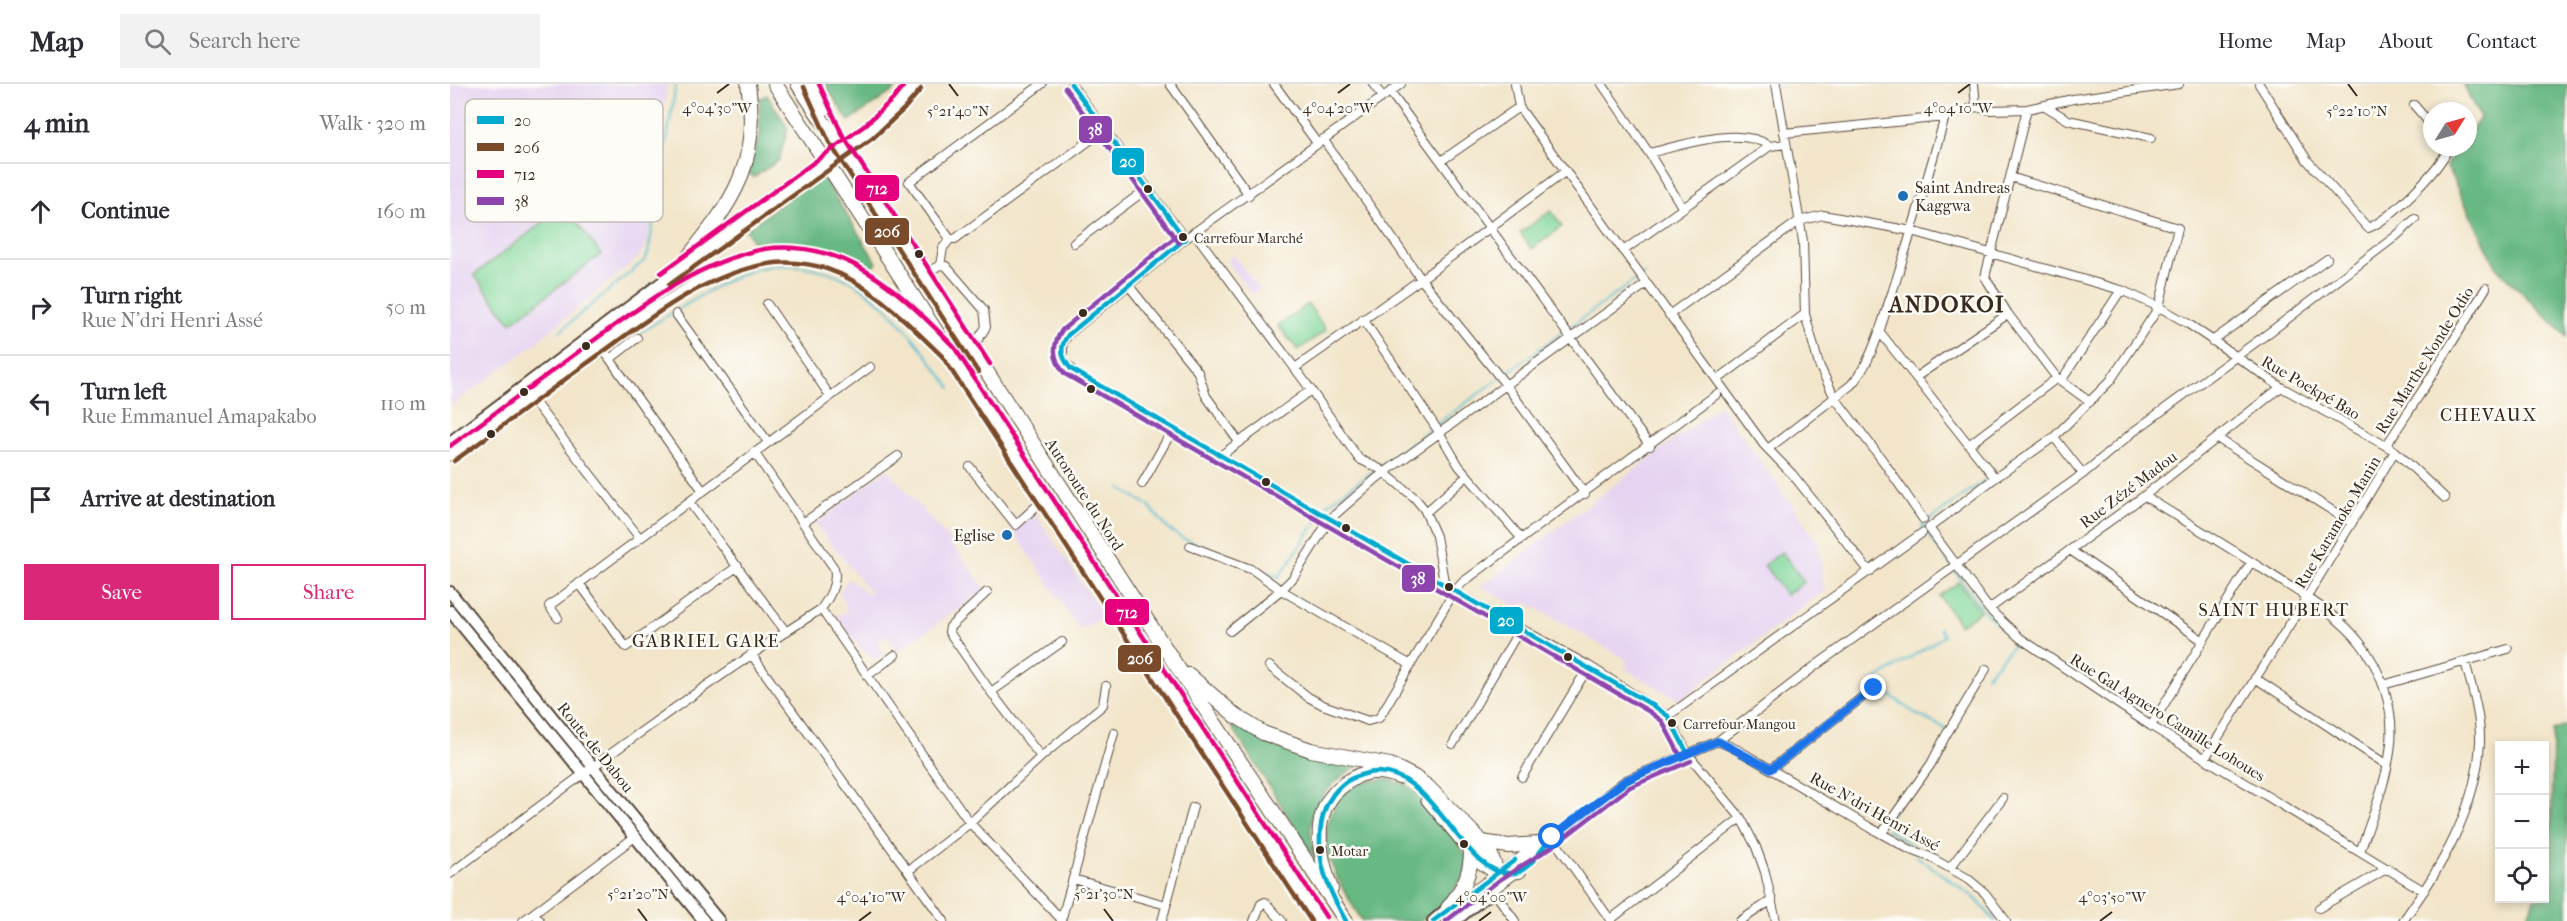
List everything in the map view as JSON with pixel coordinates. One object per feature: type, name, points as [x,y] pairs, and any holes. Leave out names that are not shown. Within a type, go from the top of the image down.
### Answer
[{"type":"highway","points":[[678,270],[720,219],[735,192],[748,158],[752,129],[748,84]]},
{"type":"highway","points":[[775,84],[1320,921]]},
{"type":"highway","name":"Autoroute du Nord","points":[[798,84],[924,274],[1174,662],[1346,921]]},
{"type":"highway","points":[[811,84],[835,138]]},
{"type":"highway","points":[[678,270],[869,132],[899,104],[915,84]]},
{"type":"highway","points":[[707,277],[766,257],[807,257],[831,263],[853,273],[878,289],[948,351]]},
{"type":"highway","points":[[1174,662],[1236,716],[1263,733],[1311,750],[1390,765],[1428,787],[1482,842],[1491,855],[1497,873],[1490,892]]},
{"type":"highway","points":[[1336,905],[1319,851],[1320,828],[1323,811],[1337,789],[1358,776],[1381,772],[1406,781],[1431,801],[1472,852],[1497,873],[1519,871]]},
{"type":"highway","points":[[1482,842],[1508,846],[1546,840]]},
{"type":"highway","points":[[1448,908],[1462,890],[1468,876],[1472,852]]},
{"type":"street","points":[[950,239],[909,182],[1042,84]]},
{"type":"street","points":[[1071,84],[1185,239]]},
{"type":"street","points":[[1170,84],[1249,195]]},
{"type":"street","points":[[1274,84],[1320,141],[1421,279],[1506,385],[1585,494]]},
{"type":"street","points":[[1373,84],[1383,97]]},
{"type":"street","points":[[1401,84],[1249,195],[1194,232],[1068,335],[1063,343],[1062,356],[1066,365],[1076,373],[1454,592],[1588,666],[1668,716],[1688,754],[1741,818],[1756,847],[1776,921]]},
{"type":"street","points":[[1515,84],[1520,107],[1635,269],[1769,448],[1815,501],[1870,572]]},
{"type":"street","points":[[1602,84],[1682,207]]},
{"type":"street","points":[[1776,84],[1804,256],[1805,314],[1819,366],[1835,398],[1923,519]]},
{"type":"street","points":[[1974,84],[1976,107]]},
{"type":"street","points":[[1784,133],[1945,117],[1976,107],[1989,110],[2027,109],[2073,99],[2179,84]]},
{"type":"street","points":[[2259,84],[2307,160],[2368,228],[2410,195],[2435,169],[2443,156]]},
{"type":"street","points":[[1390,92],[1650,446]]},
{"type":"street","points":[[2414,105],[2423,116]]},
{"type":"street","points":[[2045,106],[2068,120],[2151,138]]},
{"type":"street","points":[[1441,161],[1520,107]]},
{"type":"street","points":[[2027,109],[1986,268],[1986,282],[2059,379],[2091,402]]},
{"type":"street","points":[[1769,448],[1835,398],[1860,375],[1879,331],[1912,231],[1945,117]]},
{"type":"street","points":[[940,265],[943,248],[950,239],[955,239],[1104,130]]},
{"type":"street","points":[[1649,153],[1697,142],[1746,136],[1755,137],[1770,146]]},
{"type":"street","points":[[1623,250],[1770,146],[1786,144]]},
{"type":"street","points":[[1295,368],[1421,279],[1566,171]]},
{"type":"street","points":[[1668,716],[1840,591],[1870,572],[1995,477],[2054,437],[2110,381],[2158,307],[2178,228],[2010,177]]},
{"type":"street","points":[[1074,243],[1148,188]]},
{"type":"street","name":"Rue Poekpé Bao","points":[[1799,221],[1823,215],[1912,231],[2121,290],[2158,307],[2281,387],[2395,451],[2445,498]]},
{"type":"street","points":[[1433,921],[1626,780],[1718,741],[1815,666],[2083,474],[2133,432],[2363,262],[2415,219]]},
{"type":"street","points":[[1669,315],[1799,221]]},
{"type":"street","points":[[1194,232],[1359,459],[1385,473],[1415,498],[1426,512],[1436,536],[1446,587]]},
{"type":"street","points":[[2212,341],[2327,259]]},
{"type":"street","points":[[924,274],[940,265],[946,266],[984,309],[986,327],[972,349]]},
{"type":"street","points":[[450,442],[678,270]]},
{"type":"street","points":[[450,455],[658,305],[707,277]]},
{"type":"street","points":[[1230,631],[1281,591],[1293,578],[1330,519],[1385,473],[1646,284]]},
{"type":"street","points":[[1129,286],[1198,372],[1206,396],[1239,442]]},
{"type":"street","name":"Rue Marthe Nonde Odio","points":[[2386,446],[2486,288]]},
{"type":"street","points":[[1970,444],[2059,379],[2121,290]]},
{"type":"street","points":[[767,304],[830,396]]},
{"type":"street","points":[[676,314],[768,442]]},
{"type":"street","points":[[1717,380],[1805,314]]},
{"type":"street","points":[[1916,377],[2008,314]]},
{"type":"street","points":[[1363,319],[1467,476],[1522,539]]},
{"type":"street","points":[[1879,331],[1995,477]]},
{"type":"street","points":[[610,358],[637,338]]},
{"type":"street","points":[[601,347],[703,491]]},
{"type":"street","points":[[558,618],[549,606],[870,367]]},
{"type":"street","points":[[523,386],[639,537]]},
{"type":"street","name":"Rue Zézé Madou","points":[[1989,609],[2144,496],[2281,387]]},
{"type":"street","points":[[1220,456],[1311,390]]},
{"type":"street","points":[[1269,666],[1319,703],[1368,721],[1381,715],[1454,592],[1463,582],[1650,446],[1717,394]]},
{"type":"street","points":[[1142,484],[1173,429]]},
{"type":"street","points":[[2054,437],[2083,474]]},
{"type":"street","points":[[2217,438],[2352,523]]},
{"type":"street","name":"Rue Karamoko Manin","points":[[2205,758],[2307,597],[2395,451]]},
{"type":"street","points":[[450,874],[592,766],[751,654],[821,609],[827,601],[836,577],[834,568],[754,452]]},
{"type":"street","points":[[803,523],[898,456]]},
{"type":"street","points":[[970,467],[1016,525],[1044,499]]},
{"type":"street","points":[[1426,512],[1467,476]]},
{"type":"street","points":[[2144,496],[2307,597],[2349,631],[2361,644],[2383,685],[2390,720],[2391,741],[2387,765],[2360,852]]},
{"type":"street","points":[[689,502],[786,632]]},
{"type":"street","name":"Rue Gal Agnero Camille Lohoues","points":[[1926,530],[1957,565],[1989,609],[2020,638],[2151,726],[2424,891]]},
{"type":"street","points":[[1190,546],[1252,570],[1281,591],[1411,665]]},
{"type":"street","points":[[2070,550],[2202,640]]},
{"type":"street","points":[[2151,726],[2251,562]]},
{"type":"street","points":[[579,583],[626,647],[738,566]]},
{"type":"street","name":"Route de Dabou","points":[[450,592],[719,921]]},
{"type":"street","points":[[987,592],[949,629],[991,692],[1041,757]]},
{"type":"street","points":[[821,609],[970,823],[1061,920]]},
{"type":"street","name":"Route de Dabou","points":[[450,611],[704,921]]},
{"type":"street","points":[[1453,744],[1520,629]]},
{"type":"street","points":[[991,692],[1062,642]]},
{"type":"street","points":[[2383,685],[2508,649]]},
{"type":"street","points":[[751,654],[944,921]]},
{"type":"street","points":[[867,676],[896,656]]},
{"type":"street","points":[[2403,921],[2424,891],[2455,837],[2472,791],[2480,741],[2474,691],[2465,662]]},
{"type":"street","points":[[1522,777],[1588,666]]},
{"type":"street","points":[[1881,833],[1931,764],[1986,669]]},
{"type":"street","points":[[2255,678],[2387,765]]},
{"type":"street","points":[[909,870],[970,823],[1041,757],[1103,705],[1106,686]]},
{"type":"street","points":[[1771,769],[1874,688]]},
{"type":"street","points":[[1061,920],[1114,733]]},
{"type":"street","name":"Rue N’dri Henri Assé","points":[[1718,741],[1881,833],[1950,868],[1980,888],[2006,921]]},
{"type":"street","points":[[1950,868],[2003,798]]},
{"type":"street","points":[[1161,921],[1194,807]]},
{"type":"street","points":[[1546,840],[1610,920],[1741,818]]},
{"type":"street","points":[[523,921],[636,836]]},
{"type":"street","points":[[1455,921],[1519,871],[1546,840]]},
{"type":"street","points":[[2319,908],[2388,868]]},
{"type":"street","points":[[1073,879],[1166,905]]},
{"type":"street","points":[[1490,892],[1515,921]]},
{"type":"street","points":[[1740,921],[1772,900]]},
{"type":"street","points":[[1254,921],[1261,904],[1265,902],[1282,921]]},
{"type":"street","points":[[534,913],[540,921]]},
{"type":"shaded area","points":[[450,84],[667,84],[663,117],[663,99],[465,99],[465,222],[650,222],[648,240],[639,257],[532,346],[450,407]]},
{"type":"shaded area","points":[[1234,255],[1259,289],[1252,295],[1226,260]]},
{"type":"shaded area","points":[[1720,405],[1819,543],[1824,591],[1679,700],[1627,670],[1626,659],[1526,602],[1518,607],[1481,586]]},
{"type":"shaded area","points":[[887,469],[949,540],[986,590],[896,652],[888,635],[877,642],[884,655],[876,660],[862,650],[837,617],[847,610],[839,593],[848,579],[869,595],[869,591],[815,524]]},
{"type":"shaded area","points":[[1030,506],[1104,617],[1080,630],[1009,525]]},
{"type":"green space","points":[[824,84],[900,84],[849,121]]},
{"type":"green space","points":[[2463,84],[2567,84],[2567,337],[2497,268],[2446,165],[2452,156],[2477,156],[2477,122],[2480,118],[2477,112],[2477,102],[2472,102]]},
{"type":"green space","points":[[767,95],[788,128],[779,160],[754,177],[748,173],[760,133],[759,99]]},
{"type":"green space","points":[[821,174],[877,263],[870,269],[828,249],[800,244],[753,242],[746,230]]},
{"type":"green space","points":[[1551,211],[1562,226],[1532,249],[1520,233]]},
{"type":"green space","points":[[543,222],[576,222],[601,254],[511,323],[474,275]]},
{"type":"green space","points":[[1308,304],[1326,330],[1298,350],[1278,326]]},
{"type":"green space","points":[[1782,552],[1804,582],[1786,595],[1764,565]]},
{"type":"green space","points":[[1959,582],[1980,611],[1960,625],[1939,596]]},
{"type":"green space","points":[[1221,710],[1261,739],[1298,753],[1359,765],[1330,787],[1315,810],[1311,823],[1314,857]]},
{"type":"green space","points":[[2567,725],[2567,921],[2526,921],[2533,903],[2549,903],[2553,731]]},
{"type":"green space","points":[[1388,779],[1407,785],[1423,797],[1467,856],[1465,874],[1445,903],[1420,921],[1362,921],[1341,884],[1328,854],[1327,829],[1332,812],[1341,797],[1356,785]]},
{"type":"waterway","points":[[663,163],[676,84]]},
{"type":"waterway","points":[[560,331],[644,261],[648,254],[653,222]]},
{"type":"waterway","points":[[609,352],[720,284],[760,268],[800,266],[840,276],[880,302],[906,330],[951,388]]},
{"type":"waterway","points":[[1567,329],[1645,273]]},
{"type":"waterway","points":[[1120,488],[1148,505],[1168,529],[1182,538],[1279,577],[1329,503],[1563,332]]},
{"type":"waterway","points":[[598,360],[604,356]]},
{"type":"waterway","points":[[1985,480],[1922,526],[1983,610],[2016,642],[1986,676]]},
{"type":"waterway","points":[[1939,628],[1944,636],[1872,682],[1916,714],[1946,729]]},
{"type":"waterway","points":[[1885,824],[1898,804]]},
{"type":"waterway","points":[[1886,829],[1914,847]]},
{"type":"waterway","points":[[1916,856],[1975,898],[1995,921]]},
{"type":"transit line","name":"712","points":[[819,84],[842,134],[990,364]]},
{"type":"transit line","name":"712","points":[[661,273],[864,126],[893,99],[905,84]]},
{"type":"transit line","name":"20","points":[[1071,84],[1185,239]]},
{"type":"transit line","name":"206","points":[[804,87],[829,142],[978,372]]},
{"type":"transit line","name":"38","points":[[1065,88],[1179,243]]},
{"type":"transit line","name":"206","points":[[669,285],[873,138],[904,109],[921,89]]},
{"type":"transit line","name":"38","points":[[1180,233],[1062,330],[1056,342],[1055,353],[1065,374],[1650,712],[1662,721],[1681,757]]},
{"type":"transit line","name":"20","points":[[1185,239],[1068,335],[1062,352],[1071,369],[1654,706],[1668,716],[1688,754]]},
{"type":"transit line","name":"712","points":[[450,446],[646,303],[715,264],[764,249],[788,248],[827,254],[863,269],[912,305],[954,347],[1326,917]]},
{"type":"transit line","name":"206","points":[[454,461],[650,318],[672,303],[719,279],[768,264],[798,263],[827,269],[859,284],[903,318],[942,356],[1311,921]]},
{"type":"transit line","name":"20","points":[[1346,921],[1325,875],[1320,836],[1324,811],[1332,796],[1352,778],[1368,773],[1391,774],[1411,784],[1429,801],[1478,858],[1495,870],[1514,873],[1532,862],[1556,833],[1602,797],[1652,769],[1688,754]]},
{"type":"transit line","name":"38","points":[[1446,921],[1501,879],[1553,846],[1630,787],[1691,761]]},
{"type":"transit line","name":"20","points":[[1433,921],[1515,860]]},
{"type":"place","name":"Saint Andreas Kaggwa","points":[[1903,196]]},
{"type":"place","name":"Carrefour Marché","points":[[1183,237]]},
{"type":"place","name":"Eglise","points":[[1007,535]]},
{"type":"place","name":"Carrefour Mangou","points":[[1672,723]]},
{"type":"place","name":"Motar","points":[[1320,850]]},
{"type":"district","name":"ANDOKOI","points":[[1947,304]]},
{"type":"district","name":"CHEVAUX","points":[[2489,415]]},
{"type":"district","name":"SAINT HUBERT","points":[[2274,610]]},
{"type":"district","name":"GABRIEL GARE","points":[[706,641]]},
{"type":"route","points":[[1552,837],[1626,780],[1718,741],[1771,769],[1874,688]]}]
